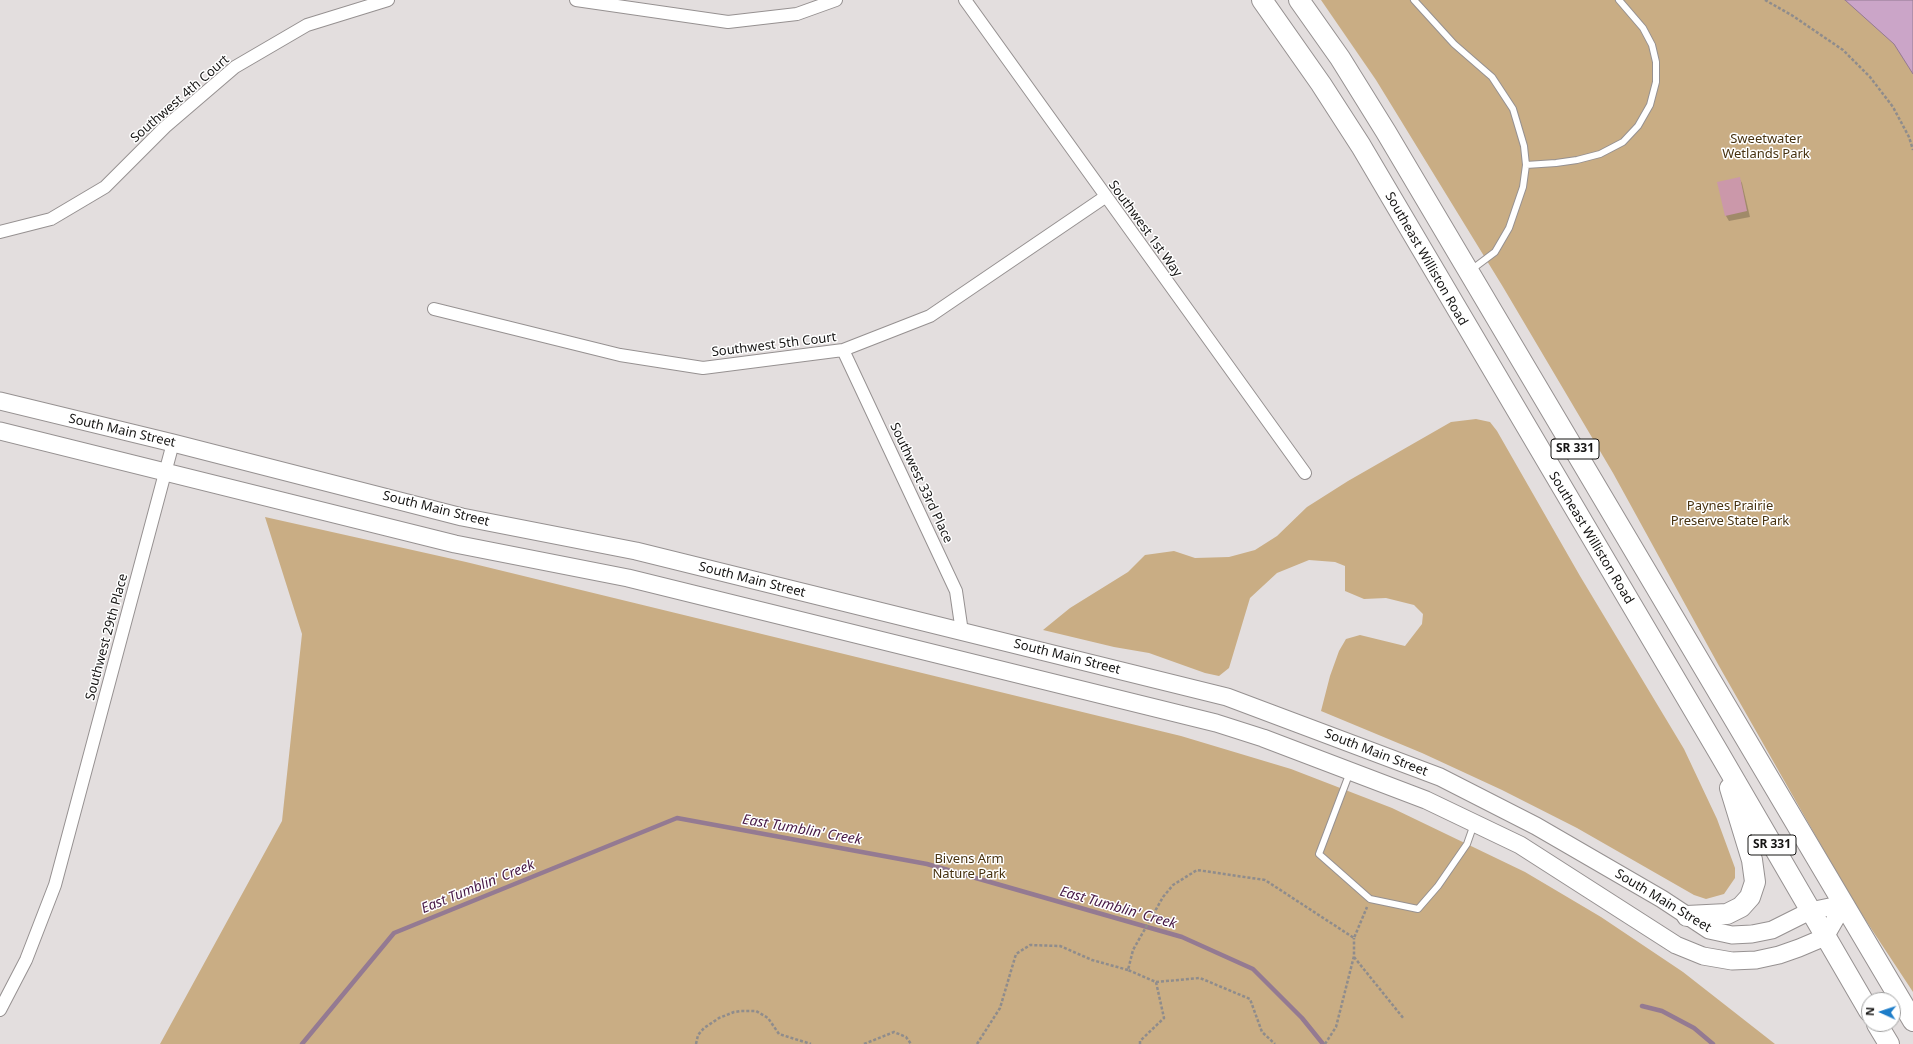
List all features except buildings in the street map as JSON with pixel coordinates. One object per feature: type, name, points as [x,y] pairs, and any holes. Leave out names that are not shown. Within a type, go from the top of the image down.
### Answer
[{"type":"highway","name":"Southeast Williston Road","points":[[1262,0],[1321,84],[1360,146],[1719,753],[1825,937]]},
{"type":"highway","name":"SR 331","points":[[1299,0],[1340,58],[1470,271],[1913,1021]]},
{"type":"highway","points":[[1443,288],[1470,271]]},
{"type":"highway","points":[[1687,916],[1727,914],[1741,908],[1750,897],[1755,882],[1752,860],[1719,753]]},
{"type":"highway","name":"SR 331","points":[[1825,937],[1861,998]]},
{"type":"highway","points":[[1882,1032],[1889,1044]]},
{"type":"main road","name":"South Main Street","points":[[0,402],[173,443],[462,517],[636,551],[1227,697],[1426,772],[1467,791],[1536,826],[1709,930],[1732,935],[1752,934],[1772,930],[1810,911],[1844,904]]},
{"type":"main road","name":"South Main Street","points":[[0,431],[166,471],[454,544],[628,578],[1216,723],[1263,738],[1426,800],[1520,845],[1676,945],[1703,956],[1732,961],[1756,960],[1779,955],[1825,937]]},
{"type":"main road","points":[[957,659],[962,632]]},
{"type":"main road","points":[[1263,738],[1270,713]]},
{"type":"main road","points":[[1467,791],[1474,824]]},
{"type":"main road","points":[[1825,937],[1844,904]]},
{"type":"street","name":"Southwest 4th Court","points":[[0,232],[51,219],[105,187],[165,127],[242,64],[307,25],[388,0]]},
{"type":"street","points":[[576,0],[728,22],[797,14],[836,0]]},
{"type":"street","name":"Southwest 1st Way","points":[[965,0],[1105,197],[1305,473]]},
{"type":"street","name":"Southwest 5th Court","points":[[434,309],[620,355],[703,368],[843,350],[930,316],[1105,197]]},
{"type":"street","name":"Southwest 33rd Place","points":[[843,350],[956,591],[962,632]]},
{"type":"street","name":"Southwest 29th Place","points":[[0,1010],[29,953],[55,885],[173,443]]},
{"type":"lane","points":[[1414,0],[1454,44],[1492,77],[1513,108],[1524,146],[1526,165],[1523,187],[1503,240],[1495,252],[1470,271]]},
{"type":"lane","points":[[1526,165],[1563,162],[1600,154],[1623,142],[1638,126],[1647,110],[1656,82],[1656,62],[1652,45],[1643,28],[1619,0]]},
{"type":"lane","points":[[1351,771],[1319,854],[1370,899],[1418,909],[1438,886],[1467,844],[1474,824]]},
{"type":"path","points":[[1765,0],[1793,16],[1844,50],[1870,77],[1893,107],[1909,137],[1913,150]]},
{"type":"path","points":[[1128,970],[1133,950],[1163,897],[1173,885],[1197,870],[1265,880],[1354,938]]},
{"type":"path","points":[[1325,1044],[1336,1027],[1354,956],[1354,938],[1370,899]]},
{"type":"path","points":[[977,1044],[1000,1008],[1016,954],[1030,945],[1060,946],[1092,960],[1128,970],[1156,982],[1200,978],[1250,999],[1262,1032],[1275,1044]]},
{"type":"path","points":[[1354,956],[1404,1019]]},
{"type":"path","points":[[1140,1044],[1140,1041],[1164,1018],[1156,982]]},
{"type":"path","points":[[696,1044],[698,1036],[704,1028],[719,1018],[734,1012],[756,1011],[768,1018],[779,1034],[811,1044]]},
{"type":"path","points":[[864,1044],[894,1032],[906,1037],[911,1044]]},
{"type":"green space","name":"Sweetwater Wetlands Park","points":[[1321,0],[1913,0],[1913,992],[1851,898],[1719,666],[1613,473],[1503,287],[1376,80]]},
{"type":"green space","points":[[1476,419],[1490,422],[1497,431],[1580,576],[1684,749],[1717,819],[1735,868],[1735,878],[1724,894],[1706,899],[1694,895],[1577,828],[1502,790],[1422,753],[1321,711],[1330,676],[1339,651],[1346,639],[1360,635],[1405,646],[1422,624],[1423,614],[1414,605],[1386,598],[1364,599],[1345,591],[1345,566],[1335,562],[1309,560],[1277,573],[1250,598],[1229,668],[1219,676],[1205,673],[1149,653],[1114,647],[1043,630],[1070,608],[1128,572],[1145,555],[1174,551],[1195,558],[1229,557],[1255,550],[1277,536],[1307,507],[1348,481],[1451,422]]},
{"type":"green space","name":"Bivens Arm Nature Park","points":[[265,517],[466,562],[1181,736],[1291,769],[1392,808],[1525,872],[1601,917],[1683,972],[1775,1044],[160,1044],[282,821],[302,634]]},
{"type":"shaded area","points":[[1845,0],[1913,0],[1913,74],[1894,44]]},
{"type":"waterway","name":"East Tumblin' Creek","points":[[302,1044],[394,933],[677,818],[927,864],[1182,937],[1253,969],[1302,1018],[1323,1044]]},
{"type":"waterway","name":"East Tumblin' Creek","points":[[1642,1006],[1662,1011],[1694,1028],[1713,1044]]},
{"type":"park label","name":"Paynes Prairie Preserve State Park","points":[[1730,514]]}]
